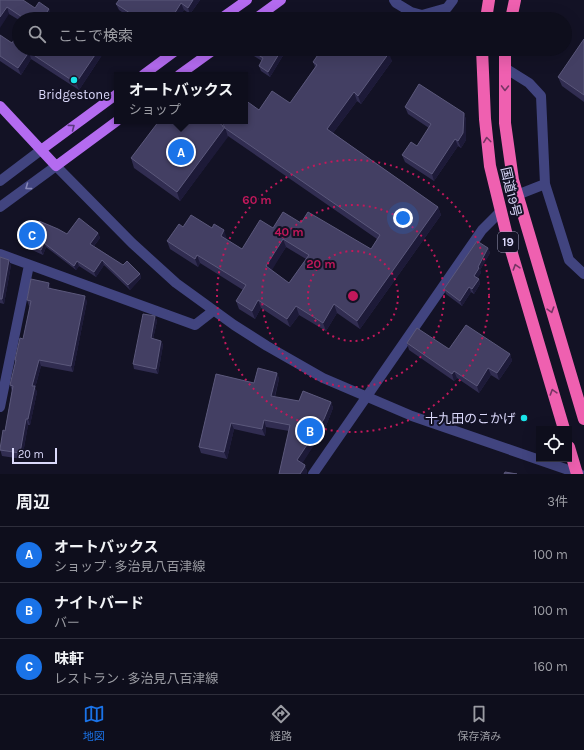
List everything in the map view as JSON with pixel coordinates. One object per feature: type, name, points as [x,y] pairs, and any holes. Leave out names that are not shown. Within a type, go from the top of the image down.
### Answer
[{"type":"highway","points":[[487,12],[489,0]]},
{"type":"highway","points":[[512,12],[515,0]]},
{"type":"highway","name":"国道19号","points":[[482,56],[485,120],[490,166],[508,240],[563,426]]},
{"type":"highway","name":"国道19号","points":[[505,56],[505,123],[513,180],[584,419]]},
{"type":"highway","points":[[572,456],[578,474]]},
{"type":"main road","points":[[230,12],[247,0]]},
{"type":"main road","points":[[265,12],[281,0]]},
{"type":"main road","points":[[146,72],[168,56]]},
{"type":"main road","points":[[184,72],[206,56]]},
{"type":"main road","points":[[41,150],[114,96]]},
{"type":"main road","points":[[0,106],[56,166],[114,123]]},
{"type":"street","points":[[394,0],[410,12]]},
{"type":"street","points":[[430,12],[447,8],[454,0]]},
{"type":"street","points":[[505,68],[528,83],[541,96],[545,184],[569,260],[584,274]]},
{"type":"street","points":[[0,181],[41,150]]},
{"type":"street","points":[[0,207],[56,166],[132,243],[176,283],[266,346],[324,378],[412,416],[578,474]]},
{"type":"street","points":[[517,195],[545,184]]},
{"type":"street","points":[[313,474],[482,230],[501,211]]},
{"type":"street","points":[[0,254],[195,325],[214,310]]},
{"type":"street","points":[[0,407],[29,265]]},
{"type":"building","points":[[0,0],[23,0],[35,8],[39,2],[49,9],[47,12],[14,12],[7,7],[0,17]]},
{"type":"building","points":[[119,0],[193,0],[188,8],[181,3],[175,12],[128,12],[116,4]]},
{"type":"building","points":[[0,35],[12,43],[12,56],[26,56],[18,68],[0,56]]},
{"type":"building","points":[[584,39],[584,95],[558,77]]},
{"type":"building","points":[[35,56],[94,56],[76,83]]},
{"type":"building","points":[[260,56],[278,56],[268,72],[259,66],[263,58]]},
{"type":"building","points":[[317,56],[387,56],[358,96],[354,92],[327,129],[438,207],[357,321],[334,304],[323,323],[296,306],[287,319],[258,300],[252,311],[236,301],[246,285],[197,255],[195,259],[167,241],[179,224],[183,227],[191,215],[212,228],[214,224],[224,230],[221,236],[242,249],[260,220],[273,228],[283,212],[301,223],[308,212],[371,249],[380,235],[222,126],[224,124],[248,124],[248,102],[259,110],[272,91],[290,103],[317,65],[313,62]],"holes":[[[283,239],[309,255],[289,283],[266,266]]]},
{"type":"building","points":[[419,84],[464,113],[463,133],[458,141],[455,139],[432,174],[402,155],[411,142],[417,146],[431,124],[405,107]]},
{"type":"building","points":[[157,124],[220,124],[225,127],[177,192],[131,158]]},
{"type":"building","points":[[79,218],[98,233],[90,244],[123,265],[127,261],[140,274],[128,285],[102,260],[94,272],[77,261],[74,266],[44,243],[41,250],[20,241],[28,223],[36,227],[39,221],[67,234]]},
{"type":"building","points":[[477,241],[488,248],[474,276],[479,279],[472,289],[469,287],[460,301],[444,289]]},
{"type":"building","points":[[0,257],[9,260],[2,299],[0,299]]},
{"type":"building","points":[[31,279],[49,283],[48,288],[85,296],[71,366],[39,360],[32,386],[35,386],[28,419],[26,419],[20,453],[0,449],[3,430],[5,431],[13,386],[10,385],[15,360],[20,338],[23,339],[31,301],[27,300]]},
{"type":"building","points":[[143,314],[155,316],[151,338],[161,341],[156,369],[133,364]]},
{"type":"building","points":[[466,325],[510,354],[497,373],[488,368],[477,386],[454,371],[452,374],[407,343],[417,328],[449,349]]},
{"type":"building","points":[[258,368],[277,373],[271,396],[299,401],[303,391],[331,402],[324,419],[297,460],[305,465],[300,474],[279,474],[290,425],[264,420],[262,429],[231,423],[224,452],[199,447],[216,374],[254,383]]},
{"type":"building","points":[[505,472],[517,474],[504,474]]},
{"type":"place","name":"Bridgestone","points":[[74,80]]},
{"type":"place","name":"オートバックス","points":[[181,152]]},
{"type":"place","name":"味軒","points":[[32,235]]},
{"type":"place","name":"十九田のこかげ","points":[[524,418]]},
{"type":"place","name":"ナイトバード","points":[[310,431]]}]
